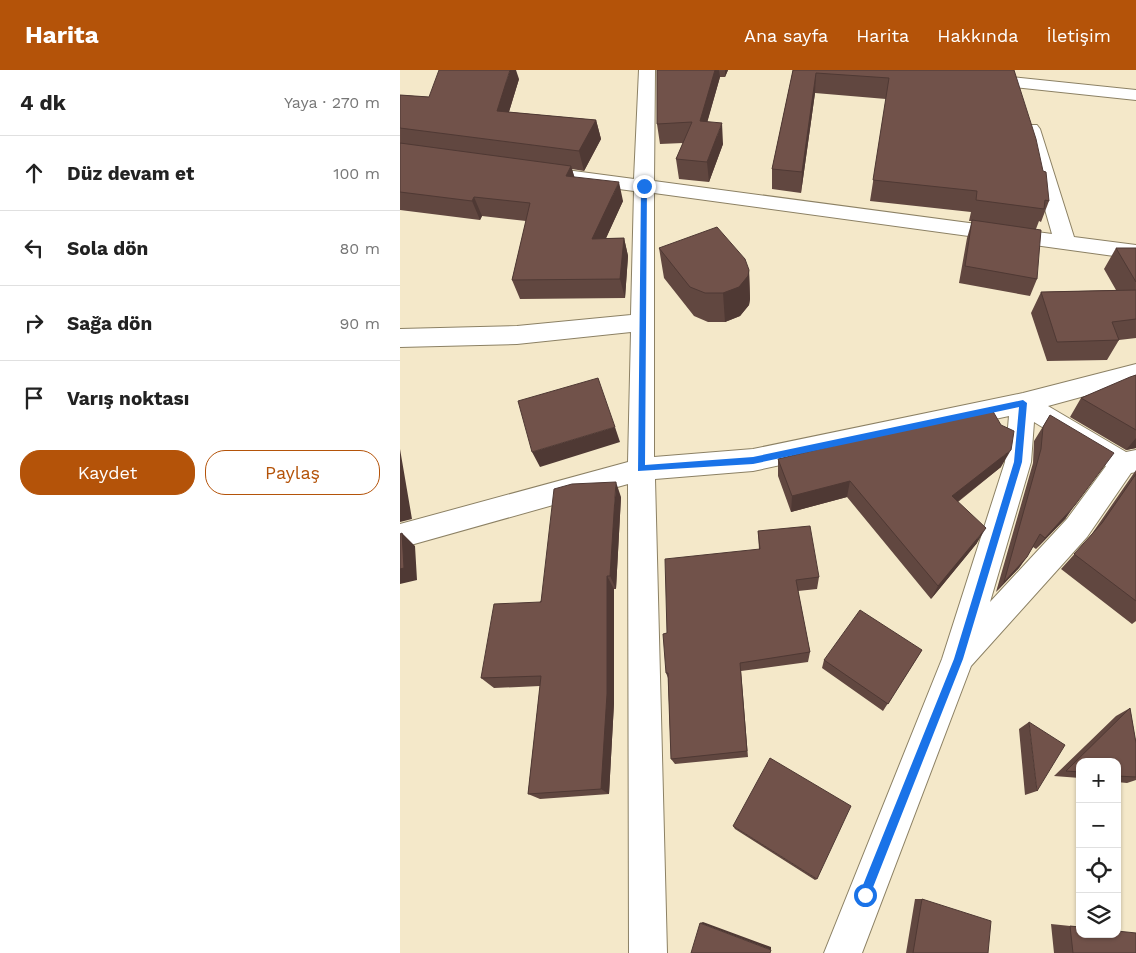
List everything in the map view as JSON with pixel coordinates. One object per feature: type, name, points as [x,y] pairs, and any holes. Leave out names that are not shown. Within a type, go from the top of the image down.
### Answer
[{"type":"street","points":[[647,70],[641,469],[648,953]]},
{"type":"street","points":[[1012,74],[1066,243]]},
{"type":"street","points":[[967,78],[1012,74],[1136,94]]},
{"type":"street","points":[[507,168],[1136,252]]},
{"type":"street","points":[[400,338],[517,334],[642,322]]},
{"type":"street","points":[[400,536],[641,469],[753,460],[1023,403],[1136,373]]},
{"type":"street","points":[[958,659],[1077,528],[1129,462],[1023,403]]},
{"type":"street","points":[[843,953],[958,659],[1018,462],[1023,403]]},
{"type":"building","points":[[439,70],[510,70],[497,111],[596,120],[579,151],[400,128],[400,95],[429,97]]},
{"type":"building","points":[[657,70],[715,70],[700,121],[722,123],[707,162],[676,159],[692,122],[657,124]]},
{"type":"building","points":[[793,70],[1014,70],[1036,139],[1043,171],[1046,172],[1049,201],[1045,200],[1044,209],[976,200],[977,191],[873,180],[889,78],[816,73],[802,172],[772,169]]},
{"type":"building","points":[[400,143],[571,166],[566,176],[619,182],[592,239],[624,238],[620,279],[512,280],[530,203],[474,197],[472,201],[400,192]]},
{"type":"building","points":[[972,220],[1041,230],[1037,279],[965,266]]},
{"type":"building","points":[[717,227],[745,259],[749,270],[748,276],[739,287],[723,293],[705,293],[690,287],[659,248]]},
{"type":"building","points":[[1116,248],[1136,248],[1136,282]]},
{"type":"building","points":[[1136,290],[1136,319],[1112,322],[1119,340],[1057,342],[1041,292]]},
{"type":"building","points":[[1136,375],[1136,430],[1081,398],[1130,377]]},
{"type":"building","points":[[598,378],[615,427],[532,452],[518,401]]},
{"type":"building","points":[[991,408],[1001,425],[1014,431],[1011,450],[952,496],[986,528],[938,586],[850,481],[792,496],[778,459]]},
{"type":"building","points":[[1050,415],[1114,453],[1075,505],[1045,538],[1040,534],[1027,557],[1004,582],[1041,449],[1043,427]]},
{"type":"building","points":[[1136,474],[1136,601],[1074,554],[1102,523]]},
{"type":"building","points":[[616,482],[610,576],[607,576],[607,694],[601,789],[528,794],[541,676],[481,678],[494,604],[541,602],[554,489],[572,484]]},
{"type":"building","points":[[810,526],[819,577],[796,580],[810,652],[740,663],[747,751],[671,759],[668,673],[666,673],[663,634],[667,633],[665,559],[760,549],[758,531]]},
{"type":"building","points":[[402,533],[404,568],[400,569],[400,534]]},
{"type":"building","points":[[860,610],[922,650],[888,704],[824,660]]},
{"type":"building","points":[[1130,708],[1136,743],[1136,777],[1121,776],[1121,758],[1079,758]]},
{"type":"building","points":[[1029,722],[1065,745],[1037,791]]},
{"type":"building","points":[[770,758],[851,806],[817,879],[733,826]]},
{"type":"building","points":[[1076,761],[1076,772],[1066,771]]},
{"type":"building","points":[[922,899],[991,921],[988,953],[913,953]]},
{"type":"building","points":[[700,923],[771,950],[770,953],[691,953]]},
{"type":"building","points":[[1070,926],[1076,927],[1076,938],[1121,938],[1121,931],[1136,933],[1136,953],[1073,953]]},
{"type":"route","points":[[644,186],[641,469],[753,460],[1023,403],[1018,462],[958,659],[865,895]]}]
